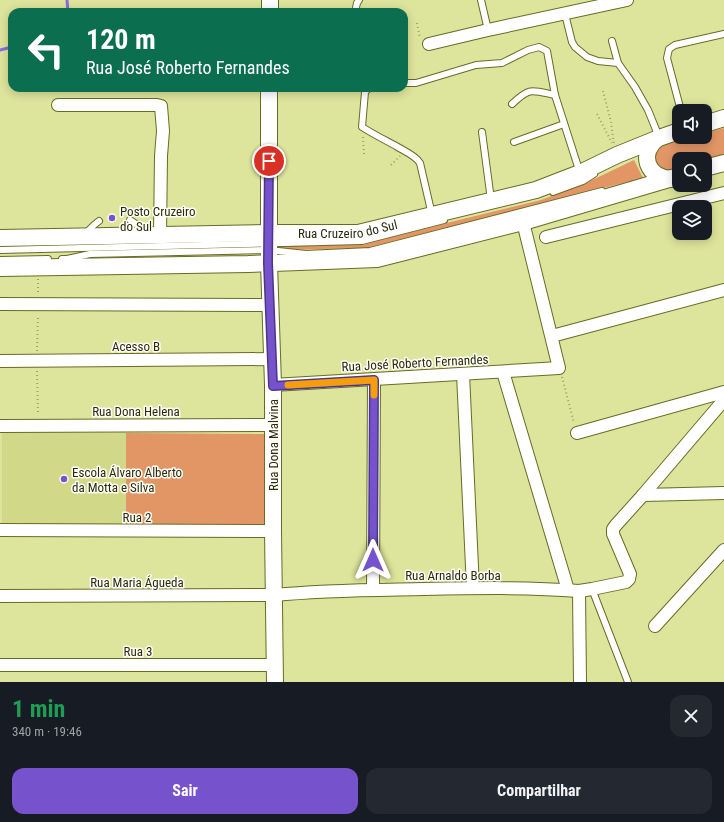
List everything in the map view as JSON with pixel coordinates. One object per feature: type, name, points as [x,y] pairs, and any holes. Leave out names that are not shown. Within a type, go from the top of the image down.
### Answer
[{"type":"main road","name":"Rua Dona Malvina","points":[[269,92],[268,247],[273,386],[273,531],[276,682]]},
{"type":"main road","points":[[712,122],[724,118]]},
{"type":"main road","name":"Rua Cruzeiro do Sul","points":[[0,268],[268,247],[358,233],[536,190],[614,160],[659,138],[672,133]]},
{"type":"main road","points":[[659,138],[653,142],[649,148],[647,161],[653,173],[665,178],[672,178]]},
{"type":"main road","points":[[712,166],[724,162]]},
{"type":"main road","name":"Rua Cruzeiro do Sul","points":[[0,238],[152,235],[377,259],[523,222],[672,179]]},
{"type":"street","points":[[430,44],[627,0]]},
{"type":"street","points":[[58,105],[161,106],[164,131],[152,235]]},
{"type":"street","points":[[546,237],[724,193]]},
{"type":"street","points":[[523,222],[559,368]]},
{"type":"street","points":[[552,336],[724,290]]},
{"type":"street","points":[[0,304],[270,305]]},
{"type":"street","name":"Acesso B","points":[[0,361],[272,359]]},
{"type":"street","name":"Rua José Roberto Fernandes","points":[[273,386],[559,368]]},
{"type":"street","points":[[503,372],[574,590],[580,682]]},
{"type":"street","points":[[463,374],[473,588]]},
{"type":"street","points":[[373,590],[374,380]]},
{"type":"street","points":[[577,433],[724,392]]},
{"type":"street","points":[[643,494],[724,400]]},
{"type":"street","name":"Rua Dona Helena","points":[[0,426],[273,425]]},
{"type":"street","points":[[643,494],[724,493]]},
{"type":"street","name":"Rua Arnaldo Borba","points":[[275,595],[373,590],[473,588],[574,590],[592,589],[626,582],[630,580],[630,574],[613,534],[613,529],[643,494]]},
{"type":"street","name":"Rua 2","points":[[0,530],[273,531]]},
{"type":"street","points":[[655,626],[724,550]]},
{"type":"street","name":"Rua Maria Águeda","points":[[0,596],[275,595]]},
{"type":"street","name":"Rua 3","points":[[0,665],[275,665]]},
{"type":"lane","points":[[481,0],[488,30]]},
{"type":"lane","points":[[565,14],[572,42],[575,47],[586,56],[598,61],[618,63]]},
{"type":"lane","points":[[679,104],[667,58],[669,50],[675,45],[724,34]]},
{"type":"lane","points":[[612,41],[618,63],[635,87],[648,110],[659,138]]},
{"type":"lane","points":[[408,83],[416,83],[476,65],[502,62],[528,50],[539,47],[547,51],[554,95],[580,173]]},
{"type":"lane","points":[[512,104],[522,94],[533,90],[554,95]]},
{"type":"lane","points":[[365,92],[362,127],[418,160],[433,216]]},
{"type":"lane","points":[[514,142],[564,124]]},
{"type":"lane","points":[[482,132],[491,201]]},
{"type":"lane","points":[[548,194],[583,181],[597,173]]},
{"type":"lane","points":[[633,183],[672,178]]},
{"type":"lane","points":[[0,250],[268,247],[306,254],[370,251],[610,189]]},
{"type":"lane","points":[[0,260],[67,259],[90,254],[268,247],[362,241],[451,219]]},
{"type":"lane","points":[[130,220],[152,235]]},
{"type":"lane","points":[[82,236],[100,221]]},
{"type":"lane","points":[[592,589],[628,682]]},
{"type":"path","points":[[603,91],[611,122],[614,160]]},
{"type":"path","points":[[597,114],[614,160]]},
{"type":"path","points":[[362,127],[364,154]]},
{"type":"path","points":[[391,165],[405,151]]},
{"type":"path","points":[[38,278],[38,426]]},
{"type":"path","points":[[559,368],[577,433]]},
{"type":"shaded area","points":[[724,128],[724,154],[712,158],[712,152],[672,152],[672,170],[664,170],[655,165],[655,151],[658,147],[672,143],[672,144],[712,144],[712,131]]},
{"type":"shaded area","points":[[634,160],[643,178],[367,248],[280,250],[280,245],[365,243],[541,200],[584,184]]},
{"type":"shaded area","name":"Escola Álvaro Alberto da Motta e Silva","points":[[2,432],[126,433],[126,527],[2,526]]},
{"type":"shaded area","points":[[126,433],[265,434],[265,528],[126,527]]},
{"type":"waterway","points":[[67,0],[68,8]]},
{"type":"waterway","points":[[0,50],[8,48]]},
{"type":"slow traffic","points":[[288,385],[374,380],[374,395]]},
{"type":"place","name":"Posto Cruzeiro do Sul","points":[[112,218]]},
{"type":"place","name":"Escola Álvaro Alberto da Motta e Silva","points":[[64,479]]},
{"type":"route","points":[[269,161],[268,263],[273,386],[374,380],[373,560]]}]
